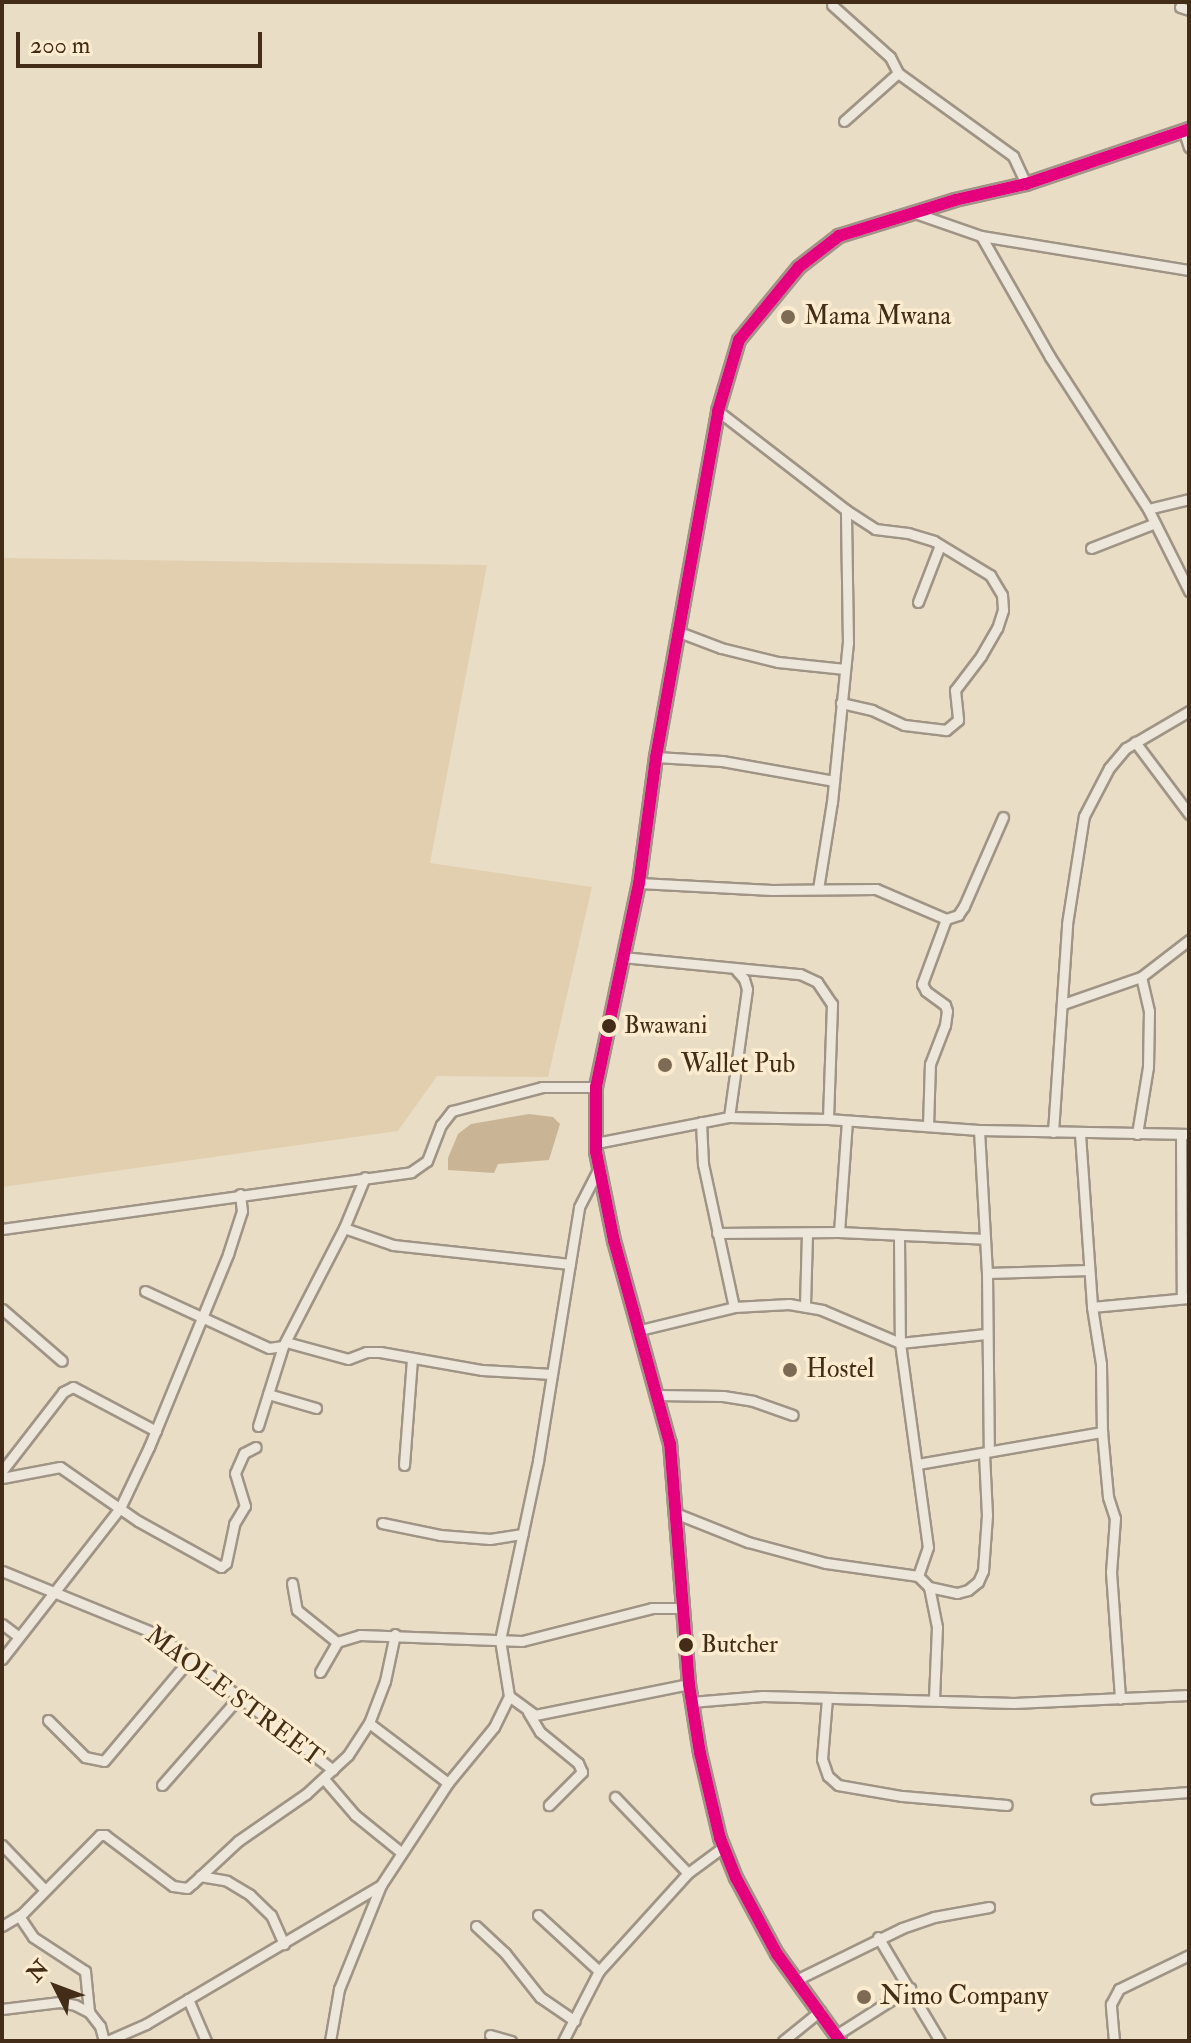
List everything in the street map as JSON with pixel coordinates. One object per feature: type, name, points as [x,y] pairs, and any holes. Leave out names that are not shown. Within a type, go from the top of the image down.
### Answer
[{"type":"main road","points":[[838,2038],[796,1980],[736,1878],[723,1847],[691,1702],[670,1444],[614,1241],[596,1143],[596,1087],[639,883],[656,757],[718,411],[739,340],[799,267],[839,236],[912,212],[1026,184],[1187,130]]},
{"type":"street","points":[[832,5],[890,57],[898,73],[1013,156],[1026,184]]},
{"type":"street","points":[[844,121],[898,73]]},
{"type":"street","points":[[1187,130],[1189,147]]},
{"type":"street","points":[[912,212],[981,236],[1189,270]]},
{"type":"street","points":[[981,236],[1050,357],[1148,509],[1189,591]]},
{"type":"street","points":[[718,411],[875,529],[908,533],[940,545],[990,575],[1002,595],[1003,610],[997,628],[981,656],[955,690],[958,720],[946,730],[919,729],[872,710],[841,703]]},
{"type":"street","points":[[1148,509],[1189,499]]},
{"type":"street","points":[[818,889],[834,781],[845,669],[849,579],[846,510]]},
{"type":"street","points":[[1091,548],[1153,524]]},
{"type":"street","points":[[918,602],[940,545]]},
{"type":"street","points":[[679,632],[721,648],[778,662],[845,669]]},
{"type":"street","points":[[1053,1132],[1067,924],[1084,816],[1109,768],[1135,742],[1189,711]]},
{"type":"street","points":[[1135,742],[1189,814]]},
{"type":"street","points":[[656,757],[722,761],[834,781]]},
{"type":"street","points":[[639,883],[876,889],[946,919],[958,915],[964,906],[1003,817]]},
{"type":"street","points":[[928,1126],[930,1064],[947,1011],[945,1005],[926,991],[922,984],[946,919]]},
{"type":"street","points":[[1063,1004],[1141,977],[1189,940]]},
{"type":"street","points":[[622,957],[737,971],[800,974],[817,982],[827,992],[832,1004],[828,1119]]},
{"type":"street","points":[[729,1117],[747,989],[737,971]]},
{"type":"street","points":[[1137,1134],[1148,1067],[1149,1011],[1141,977]]},
{"type":"street","points":[[2,1229],[420,1168],[432,1153],[445,1117],[461,1107],[542,1087],[596,1087]]},
{"type":"street","points":[[596,1143],[729,1117],[828,1119],[1080,1134],[1185,1134],[1185,1298],[1092,1307]]},
{"type":"street","points":[[839,1232],[847,1121]]},
{"type":"street","points":[[701,1122],[703,1164],[734,1307]]},
{"type":"street","points":[[675,1513],[748,1542],[826,1563],[918,1576],[929,1587],[957,1593],[968,1590],[978,1582],[983,1571],[987,1515],[987,1273],[979,1130]]},
{"type":"street","points":[[1080,1134],[1092,1307],[1101,1364],[1102,1432],[1108,1497],[1115,1518],[1111,1572],[1120,1699]]},
{"type":"street","points":[[330,2041],[339,1989],[381,1885],[448,1783],[494,1727],[509,1696],[500,1640],[523,1534],[579,1207],[599,1168]]},
{"type":"street","points":[[258,1426],[285,1344],[344,1228],[365,1177]]},
{"type":"street","points":[[2,1659],[120,1508],[203,1317],[242,1211],[240,1194]]},
{"type":"street","points":[[344,1228],[393,1245],[570,1264]]},
{"type":"street","points":[[717,1233],[839,1232],[899,1238],[985,1239]]},
{"type":"street","points":[[805,1305],[807,1233]]},
{"type":"street","points":[[899,1238],[900,1343],[928,1547],[918,1576]]},
{"type":"street","points":[[987,1273],[1089,1270]]},
{"type":"street","points":[[145,1291],[269,1348],[285,1344],[348,1359],[366,1352],[482,1370],[552,1374]]},
{"type":"street","points":[[640,1330],[734,1307],[805,1305],[900,1343],[986,1334]]},
{"type":"street","points":[[2,1309],[62,1361]]},
{"type":"street","points":[[404,1465],[412,1358]]},
{"type":"street","points":[[2,1471],[63,1392],[73,1387],[156,1431]]},
{"type":"street","points":[[268,1394],[316,1408]]},
{"type":"street","points":[[657,1395],[723,1396],[753,1401],[793,1415]]},
{"type":"street","points":[[918,1464],[1102,1432]]},
{"type":"street","points":[[2,1478],[60,1467],[120,1508],[221,1567],[226,1563],[234,1524],[245,1506],[235,1473],[244,1453],[256,1447]]},
{"type":"street","points":[[382,1523],[440,1535],[490,1539],[523,1534]]},
{"type":"street","name":"MAOLE STREET","points":[[2,1571],[159,1635],[333,1770]]},
{"type":"street","points":[[292,1583],[297,1610],[337,1642]]},
{"type":"street","points":[[929,1587],[937,1627],[934,1699]]},
{"type":"street","points":[[320,1672],[337,1642],[360,1635],[522,1641],[652,1608],[683,1608]]},
{"type":"street","points":[[2,1624],[18,1636]]},
{"type":"street","points":[[2,1926],[19,1916],[100,1835],[105,1835],[173,1886],[187,1888],[238,1841],[333,1770],[369,1723],[385,1681],[395,1634]]},
{"type":"street","points":[[48,1720],[85,1757],[104,1761],[190,1659]]},
{"type":"street","points":[[509,1696],[535,1715],[689,1684]]},
{"type":"street","points":[[691,1702],[763,1696],[1014,1703],[1189,1695]]},
{"type":"street","points":[[162,1785],[239,1697]]},
{"type":"street","points":[[827,1698],[822,1759],[828,1776],[838,1785],[902,1796],[1007,1805]]},
{"type":"street","points":[[528,1712],[540,1732],[578,1763],[582,1772],[549,1805]]},
{"type":"street","points":[[369,1723],[448,1783]]},
{"type":"street","points":[[324,1779],[355,1815],[402,1853]]},
{"type":"street","points":[[1096,1799],[1189,1792]]},
{"type":"street","points":[[615,1797],[688,1873]]},
{"type":"street","points":[[2,1845],[45,1890]]},
{"type":"street","points":[[563,2041],[599,1971],[688,1873],[723,1847]]},
{"type":"street","points":[[200,1876],[227,1881],[250,1895],[271,1915],[284,1944]]},
{"type":"street","points":[[19,1916],[33,1937],[85,1971],[89,2012],[100,2026],[106,2041],[146,2024],[381,1885]]},
{"type":"street","points":[[796,1980],[878,1937],[934,1917],[989,1907]]},
{"type":"street","points":[[538,1915],[599,1971]]},
{"type":"street","points":[[476,1926],[505,1953],[540,1997],[575,2021]]},
{"type":"street","points":[[878,1937],[940,2041]]},
{"type":"street","points":[[1114,2041],[1111,2004],[1119,1989],[1189,1955]]},
{"type":"street","points":[[838,2038],[910,1988]]},
{"type":"street","points":[[188,1999],[206,2041]]},
{"type":"street","points":[[2,2009],[60,2002],[89,2012]]},
{"type":"street","points":[[783,2041],[820,2011]]},
{"type":"street","points":[[490,2035],[511,2041]]},
{"type":"shaded area","points":[[2,558],[487,565],[430,863],[592,887],[548,1077],[437,1076],[398,1131],[2,1187]]},
{"type":"shaded area","points":[[529,1114],[553,1117],[560,1124],[549,1160],[498,1164],[494,1173],[448,1170],[448,1158],[458,1134],[471,1124]]},
{"type":"transit line","points":[[840,2041],[777,1954],[736,1878],[720,1838],[700,1753],[689,1684],[670,1444],[614,1241],[596,1152],[596,1087],[639,883],[656,757],[718,411],[739,340],[799,267],[839,236],[955,200],[1026,184],[1189,129]]},
{"type":"place","name":"Mama Mwana","points":[[788,317]]},
{"type":"place","name":"Bwawani","points":[[609,1026]]},
{"type":"place","name":"Wallet Pub","points":[[665,1065]]},
{"type":"place","name":"Hostel","points":[[790,1370]]},
{"type":"place","name":"Butcher","points":[[686,1645]]},
{"type":"place","name":"Nimo Company","points":[[864,1997]]}]
